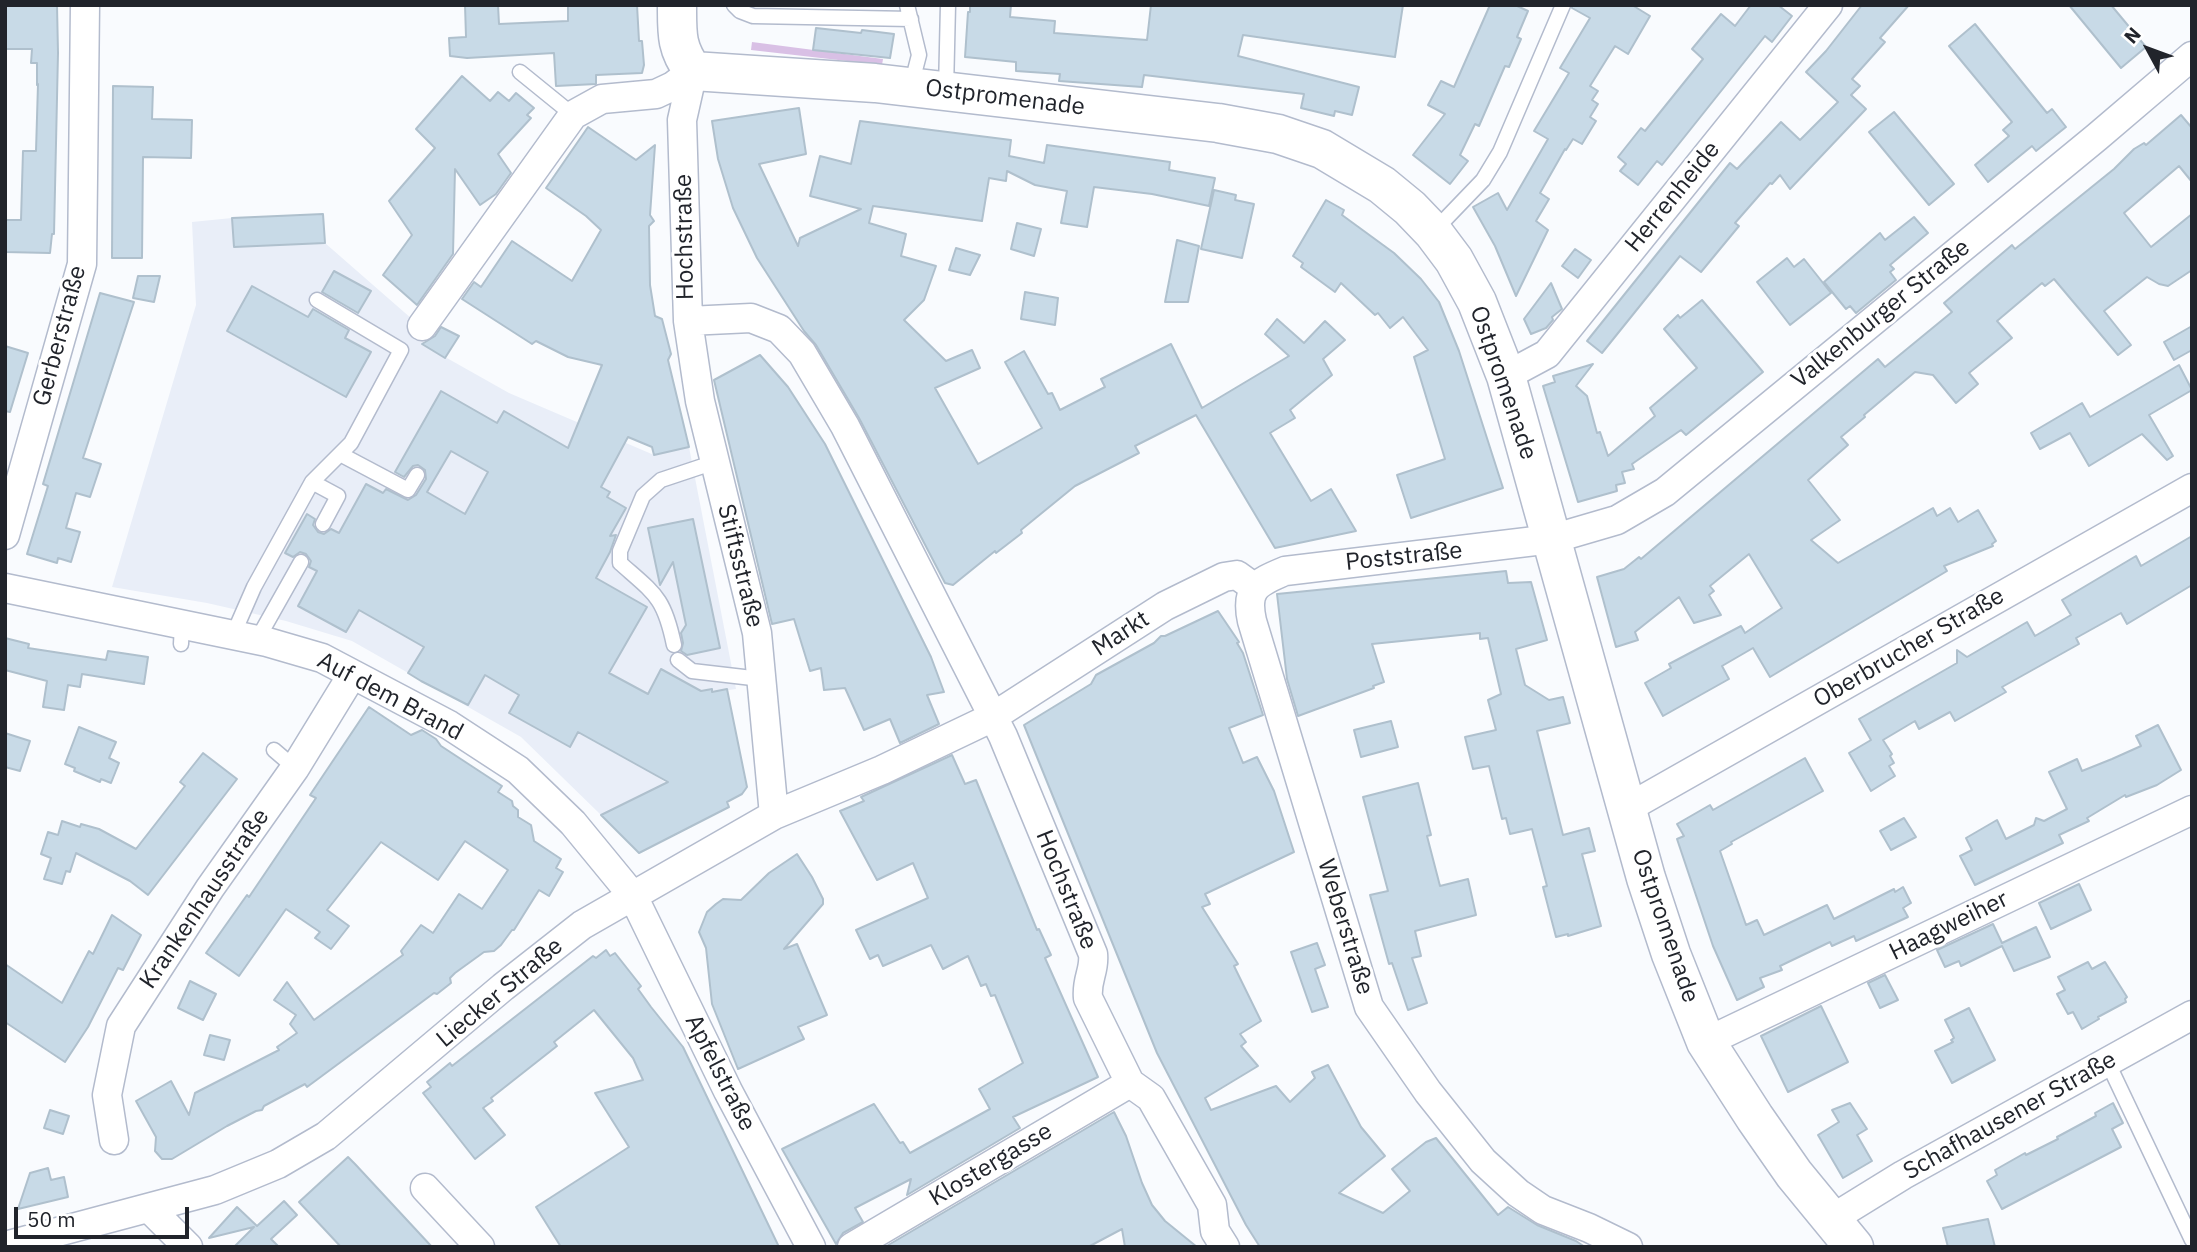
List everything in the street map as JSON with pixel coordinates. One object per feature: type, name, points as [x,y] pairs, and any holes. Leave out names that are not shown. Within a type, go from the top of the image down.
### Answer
[{"type":"street","name":"Gerberstraße","points":[[5,535],[82,264],[85,5]]},
{"type":"street","points":[[422,326],[573,115],[602,99],[656,94],[673,86],[693,71],[683,57],[678,43],[677,5]]},
{"type":"street","name":"Herrenheide","points":[[1506,376],[1547,354],[1828,5]]},
{"type":"street","name":"Valkenburger Straße","points":[[1552,540],[1617,520],[1665,492],[2192,56]]},
{"type":"street","name":"Ostpromenade","points":[[693,71],[928,89],[1218,123],[1278,134],[1322,149],[1354,166],[1410,208],[1454,260],[1477,302],[1506,376],[1626,809],[1671,954],[1706,1042],[1755,1118],[1842,1233]]},
{"type":"street","name":"Hochstraße","points":[[693,71],[682,120],[688,321],[751,318],[779,329],[802,353],[845,426],[942,595],[992,718],[1011,753],[1093,954],[1094,965],[1087,984],[1088,998],[1130,1083],[1151,1098],[1212,1205],[1215,1231],[1224,1247]]},
{"type":"street","name":"Stiftsstraße","points":[[688,321],[700,401],[757,633],[774,815]]},
{"type":"street","name":"Oberbrucher Straße","points":[[1626,809],[2192,488]]},
{"type":"street","name":"Poststraße","points":[[1257,586],[1273,576],[1296,569],[1552,540]]},
{"type":"street","name":"Markt","points":[[992,718],[1165,606],[1189,594],[1224,577],[1237,575],[1257,586]]},
{"type":"street","name":"Weberstraße","points":[[1257,586],[1248,604],[1252,621],[1368,1007],[1428,1092],[1483,1161],[1518,1193],[1543,1210],[1589,1227],[1628,1247]]},
{"type":"street","name":"Auf dem Brand","points":[[5,588],[182,635],[245,637],[322,658],[449,725],[518,770],[573,823],[632,896]]},
{"type":"street","name":"Krankenhausstraße","points":[[114,1140],[107,1094],[121,1026],[210,888],[284,759],[352,675]]},
{"type":"street","name":"Liecker Straße","points":[[5,1245],[215,1190],[278,1164],[326,1136],[582,925],[774,815],[882,770],[992,718]]},
{"type":"street","name":"Haagweiher","points":[[1706,1042],[2192,810]]},
{"type":"street","name":"Apfelstraße","points":[[632,896],[728,1091],[811,1247]]},
{"type":"street","name":"Schafhausener Straße","points":[[1842,1233],[1903,1175],[2192,1014]]},
{"type":"street","name":"Klostergasse","points":[[852,1247],[1130,1083]]},
{"type":"street","points":[[425,1188],[480,1247]]},
{"type":"street","points":[[150,1209],[188,1247]]},
{"type":"lane","points":[[734,5],[740,12],[753,16],[909,12],[928,89]]},
{"type":"lane","points":[[928,89],[948,5]]},
{"type":"lane","points":[[1433,232],[1483,180],[1500,152],[1563,5]]},
{"type":"lane","points":[[520,72],[573,115]]},
{"type":"lane","points":[[245,637],[254,587],[312,482],[351,443],[401,350],[317,300]]},
{"type":"lane","points":[[341,454],[408,490],[417,475]]},
{"type":"lane","points":[[674,645],[667,615],[658,597],[620,563],[620,551],[643,496],[660,480],[715,462]]},
{"type":"lane","points":[[312,482],[338,496],[323,523]]},
{"type":"lane","points":[[245,637],[302,562]]},
{"type":"lane","points":[[678,660],[692,671],[761,679]]},
{"type":"lane","points":[[2107,1061],[2192,1240]]},
{"type":"shaded area","points":[[752,42],[883,59],[882,65],[751,50]]},
{"type":"shaded area","points":[[323,214],[325,243],[428,333],[422,344],[509,393],[654,455],[689,447],[736,689],[700,694],[648,770],[666,783],[601,815],[521,737],[352,641],[286,621],[207,603],[112,587],[196,305],[192,222]]},
{"type":"building","points":[[5,5],[57,5],[54,234],[50,253],[5,252],[5,220],[21,220],[23,151],[36,151],[38,84],[37,63],[31,63],[32,49],[5,49]]},
{"type":"building","points":[[465,5],[498,5],[499,24],[568,21],[568,5],[637,5],[639,41],[642,41],[644,65],[642,73],[596,75],[596,84],[556,86],[554,53],[467,58],[450,56],[449,38],[466,37]]},
{"type":"building","points":[[970,5],[1011,5],[1010,17],[1055,21],[1054,33],[1147,40],[1151,5],[1403,5],[1395,57],[1243,35],[1238,56],[1359,87],[1352,115],[1335,111],[1334,116],[1301,108],[1304,94],[1144,75],[1142,87],[1059,81],[1060,74],[1016,71],[1016,62],[965,57]]},
{"type":"building","points":[[1490,5],[1515,5],[1528,11],[1517,37],[1521,39],[1509,67],[1505,66],[1479,126],[1475,124],[1460,155],[1468,161],[1450,184],[1413,155],[1445,114],[1428,105],[1441,81],[1454,87]]},
{"type":"building","points":[[1572,5],[1632,5],[1650,16],[1628,54],[1615,46],[1590,86],[1598,91],[1592,100],[1598,104],[1590,117],[1596,121],[1582,144],[1573,139],[1565,149],[1540,193],[1549,199],[1536,221],[1548,230],[1516,296],[1495,246],[1473,207],[1498,193],[1507,210],[1548,139],[1534,131],[1569,73],[1560,68],[1590,18],[1572,8]]},
{"type":"building","points":[[1751,5],[1778,5],[1792,16],[1772,42],[1765,36],[1662,165],[1657,161],[1638,185],[1620,171],[1626,164],[1618,157],[1641,128],[1645,131],[1703,59],[1692,49],[1721,14],[1735,26]]},
{"type":"building","points":[[1862,5],[1909,5],[1880,38],[1885,42],[1852,79],[1860,86],[1851,95],[1866,109],[1790,189],[1780,175],[1770,183],[1735,223],[1739,226],[1701,272],[1680,256],[1602,353],[1587,341],[1730,163],[1737,169],[1781,122],[1800,140],[1838,102],[1806,72]]},
{"type":"building","points":[[2069,5],[2111,5],[2146,47],[2121,68]]},
{"type":"building","points":[[1975,24],[2047,113],[2052,109],[2066,127],[2036,151],[2032,146],[1988,182],[1975,165],[2009,136],[2003,130],[2012,122],[1949,46]]},
{"type":"building","points":[[816,28],[894,34],[890,58],[813,50]]},
{"type":"building","points":[[462,76],[490,101],[498,92],[509,101],[516,93],[534,108],[527,115],[531,118],[498,154],[511,173],[496,194],[480,205],[455,169],[453,254],[417,305],[383,275],[412,235],[389,201],[435,148],[416,129]]},
{"type":"building","points":[[113,86],[153,87],[152,119],[192,120],[191,158],[143,157],[142,258],[112,258]]},
{"type":"building","points":[[799,108],[806,154],[759,164],[798,246],[800,238],[861,209],[810,196],[820,156],[851,164],[860,121],[1011,140],[1009,156],[1044,163],[1047,145],[1170,162],[1169,170],[1215,178],[1209,206],[1152,194],[1094,187],[1087,227],[1061,223],[1067,191],[1035,185],[1007,171],[1006,181],[989,178],[982,221],[873,206],[869,223],[906,234],[901,256],[936,266],[924,300],[904,320],[946,361],[972,350],[980,368],[935,388],[978,464],[1042,428],[1005,362],[1024,351],[1060,410],[1105,387],[1101,379],[1171,344],[1202,408],[1289,356],[1265,334],[1277,319],[1304,343],[1325,321],[1345,340],[1323,359],[1332,375],[1290,410],[1295,418],[1270,433],[1311,501],[1331,489],[1356,531],[1275,548],[1196,415],[1135,446],[1139,453],[1075,486],[996,553],[995,551],[953,585],[945,583],[859,418],[816,345],[757,258],[733,208],[718,159],[712,121]]},
{"type":"building","points":[[1894,112],[1954,184],[1929,205],[1869,132]]},
{"type":"building","points":[[2181,115],[2192,128],[2192,182],[2179,166],[2124,213],[2151,247],[2192,214],[2192,270],[2168,286],[2147,277],[2104,311],[2131,345],[2118,355],[2054,279],[2045,286],[2042,283],[1997,321],[2012,338],[1969,373],[1978,384],[1956,403],[1933,375],[1915,372],[1841,437],[1848,445],[1808,480],[1840,520],[1811,540],[1838,563],[1933,508],[1937,516],[1950,508],[1958,522],[1978,510],[1996,541],[1993,546],[1944,566],[1947,571],[1770,677],[1753,648],[1722,666],[1729,679],[1663,716],[1645,683],[1671,668],[1669,664],[1741,626],[1745,633],[1782,608],[1749,554],[1710,586],[1714,591],[1709,595],[1721,615],[1694,623],[1679,597],[1635,632],[1638,640],[1616,647],[1597,577],[1624,569],[1639,557],[1641,559],[1878,359],[1885,367],[1952,312],[1944,303],[2012,245],[2015,249],[2114,169],[2134,149],[2144,143],[2146,145]]},
{"type":"building","points":[[588,127],[636,160],[655,145],[650,215],[654,221],[649,226],[650,285],[655,316],[662,319],[671,354],[668,360],[689,447],[654,455],[652,447],[628,437],[601,487],[610,492],[607,497],[626,508],[610,536],[616,535],[596,578],[647,607],[609,673],[648,694],[661,669],[701,691],[727,689],[747,787],[742,794],[727,802],[729,807],[639,853],[601,815],[668,782],[578,732],[570,747],[509,713],[519,695],[485,675],[468,705],[421,681],[408,673],[424,647],[359,610],[346,632],[298,606],[317,571],[309,567],[311,561],[306,554],[300,552],[293,557],[285,553],[307,514],[315,519],[313,525],[318,532],[324,534],[331,529],[339,533],[366,484],[383,493],[386,489],[408,500],[416,495],[426,479],[425,470],[418,465],[413,466],[404,477],[395,472],[441,391],[497,423],[504,411],[568,448],[602,365],[568,357],[536,341],[532,344],[462,299],[474,282],[481,287],[512,241],[572,281],[601,230],[546,188]],"holes":[[[451,451],[488,472],[465,514],[427,492]]]},
{"type":"building","points":[[1214,190],[1236,195],[1235,200],[1254,204],[1242,258],[1201,249]]},
{"type":"building","points":[[1326,200],[1344,210],[1342,215],[1394,253],[1421,279],[1439,302],[1459,351],[1503,488],[1411,518],[1397,475],[1445,459],[1414,357],[1428,350],[1403,317],[1390,328],[1378,313],[1375,315],[1341,283],[1335,292],[1301,267],[1303,263],[1293,256]]},
{"type":"building","points":[[323,214],[325,243],[234,247],[232,218]]},
{"type":"building","points":[[1914,217],[1928,233],[1890,265],[1894,269],[1890,272],[1896,280],[1856,313],[1850,306],[1846,309],[1824,282],[1880,233],[1885,240]]},
{"type":"building","points":[[1017,223],[1041,229],[1034,256],[1011,249]]},
{"type":"building","points":[[1177,240],[1199,246],[1188,302],[1165,302]]},
{"type":"building","points":[[956,248],[980,255],[970,275],[949,270]]},
{"type":"building","points":[[1575,249],[1591,260],[1578,278],[1562,266]]},
{"type":"building","points":[[1787,258],[1794,267],[1804,259],[1831,293],[1790,325],[1757,282]]},
{"type":"building","points":[[334,271],[371,291],[358,313],[322,292]]},
{"type":"building","points":[[138,276],[160,276],[154,302],[133,298]]},
{"type":"building","points":[[1551,283],[1562,309],[1552,317],[1553,320],[1546,328],[1531,334],[1524,319]]},
{"type":"building","points":[[252,286],[308,317],[313,309],[349,330],[345,338],[371,352],[346,397],[227,331]]},
{"type":"building","points":[[1025,292],[1058,298],[1055,325],[1021,319]]},
{"type":"building","points":[[100,293],[134,302],[83,458],[101,464],[90,497],[76,493],[66,528],[80,532],[71,562],[58,558],[57,563],[27,554],[48,486],[43,484]]},
{"type":"building","points":[[1702,300],[1763,372],[1686,435],[1681,430],[1632,464],[1634,469],[1622,472],[1625,483],[1616,485],[1617,491],[1578,502],[1543,386],[1555,382],[1553,376],[1593,364],[1576,386],[1587,396],[1597,433],[1600,432],[1608,456],[1655,416],[1650,408],[1697,368],[1664,329],[1678,315],[1680,318]]},
{"type":"building","points":[[2192,326],[2192,350],[2174,360],[2164,342]]},
{"type":"building","points":[[441,327],[459,336],[445,358],[422,344],[435,336]]},
{"type":"building","points":[[5,346],[28,353],[10,412],[5,411]]},
{"type":"building","points":[[760,355],[788,387],[825,444],[931,657],[944,692],[927,695],[939,724],[900,743],[890,719],[864,730],[845,688],[824,690],[821,668],[810,671],[794,619],[772,624],[714,380]]},
{"type":"building","points":[[2179,365],[2192,390],[2149,415],[2173,456],[2167,460],[2142,434],[2089,466],[2070,433],[2040,449],[2031,433],[2082,403],[2090,417]]},
{"type":"building","points":[[693,519],[720,648],[687,655],[681,651],[681,633],[686,625],[673,562],[660,585],[648,528]]},
{"type":"building","points":[[2192,536],[2192,585],[2127,624],[2121,613],[2076,638],[2079,644],[2002,687],[2006,692],[1955,721],[1950,712],[1919,729],[1915,721],[1883,740],[1892,754],[1890,756],[1894,763],[1889,766],[1895,776],[1871,791],[1849,753],[1871,740],[1859,719],[1957,663],[1957,650],[1967,657],[2027,622],[2035,636],[2071,615],[2062,600],[2136,556],[2141,566]]},
{"type":"building","points":[[1506,571],[1508,583],[1531,582],[1547,640],[1516,649],[1525,685],[1549,700],[1563,697],[1570,723],[1537,731],[1563,835],[1589,828],[1595,851],[1582,854],[1601,926],[1568,936],[1556,937],[1543,887],[1547,886],[1532,829],[1510,834],[1506,818],[1502,819],[1489,766],[1473,769],[1465,737],[1496,730],[1488,700],[1501,694],[1488,638],[1480,639],[1480,633],[1372,644],[1384,682],[1298,716],[1287,679],[1277,594]]},
{"type":"building","points":[[1218,611],[1239,642],[1237,643],[1243,653],[1263,715],[1229,728],[1243,763],[1257,757],[1274,791],[1294,852],[1205,894],[1210,904],[1202,907],[1238,964],[1234,966],[1261,1021],[1240,1034],[1246,1042],[1241,1046],[1258,1066],[1205,1098],[1211,1110],[1276,1086],[1290,1102],[1315,1078],[1312,1072],[1328,1065],[1361,1127],[1385,1156],[1339,1193],[1383,1213],[1410,1191],[1392,1169],[1426,1142],[1436,1138],[1498,1215],[1508,1207],[1537,1225],[1585,1247],[1260,1247],[1246,1225],[1157,1053],[1024,725],[1091,684],[1096,675],[1154,643],[1161,636]]},
{"type":"building","points":[[5,638],[29,644],[28,648],[106,660],[108,651],[148,657],[144,684],[82,674],[80,687],[68,685],[64,710],[43,707],[47,681],[5,670]]},
{"type":"building","points":[[369,707],[411,735],[422,730],[436,739],[441,746],[502,786],[498,792],[512,801],[518,810],[518,817],[531,825],[534,841],[561,859],[556,868],[563,872],[549,896],[539,890],[514,930],[501,945],[494,951],[484,952],[455,973],[450,978],[451,983],[437,994],[434,993],[307,1087],[305,1084],[172,1159],[162,1159],[155,1151],[156,1137],[136,1101],[171,1081],[189,1115],[195,1093],[279,1050],[277,1047],[297,1033],[290,1024],[296,1015],[274,1000],[287,982],[314,1020],[403,955],[401,951],[421,925],[433,933],[459,894],[482,909],[508,870],[465,841],[438,880],[381,842],[327,910],[349,926],[331,949],[315,938],[320,932],[286,909],[239,976],[206,953],[247,895],[249,897],[316,798],[310,795]]},
{"type":"building","points":[[1391,721],[1398,747],[1361,757],[1354,730]]},
{"type":"building","points":[[2158,725],[2181,770],[2157,785],[2126,797],[2125,795],[2087,818],[2089,821],[2059,835],[2063,843],[1975,885],[1960,856],[1972,850],[1966,838],[1997,820],[2006,839],[2034,825],[2036,818],[2044,821],[2067,809],[2049,772],[2077,759],[2082,771],[2112,759],[2141,746],[2136,736]]},
{"type":"building","points":[[79,727],[116,742],[109,758],[119,763],[111,783],[101,779],[100,782],[74,771],[75,768],[65,764]]},
{"type":"building","points":[[5,733],[30,741],[20,771],[5,767]]},
{"type":"building","points":[[203,753],[237,779],[148,895],[130,881],[76,853],[70,872],[66,871],[62,884],[44,879],[51,858],[41,854],[48,832],[58,835],[62,821],[80,827],[81,824],[99,829],[136,849],[185,786],[180,782]]},
{"type":"building","points":[[952,755],[965,784],[976,780],[1037,930],[1039,929],[1051,955],[1045,958],[1098,1077],[1013,1117],[1020,1128],[907,1195],[911,1179],[855,1208],[863,1222],[843,1233],[836,1244],[782,1149],[874,1104],[900,1143],[903,1142],[910,1153],[990,1109],[979,1089],[1023,1063],[995,995],[991,996],[986,984],[981,986],[968,956],[943,969],[931,945],[883,966],[878,955],[870,959],[856,930],[928,898],[913,863],[877,880],[840,811],[864,801],[861,797]]},
{"type":"building","points":[[1805,758],[1823,791],[1731,842],[1732,844],[1720,851],[1746,925],[1757,920],[1764,935],[1827,905],[1834,919],[1903,887],[1911,903],[1903,908],[1908,917],[1856,941],[1854,936],[1832,946],[1830,942],[1780,966],[1782,970],[1760,978],[1764,987],[1737,1000],[1713,946],[1677,839],[1684,836],[1677,824],[1710,805],[1713,810]]},
{"type":"building","points":[[1418,783],[1431,835],[1427,836],[1440,886],[1468,879],[1476,915],[1415,931],[1421,956],[1412,958],[1427,1003],[1408,1010],[1392,963],[1389,964],[1370,895],[1388,891],[1363,797]]},
{"type":"building","points":[[1904,818],[1916,837],[1891,850],[1880,831]]},
{"type":"building","points":[[797,854],[812,877],[823,904],[784,949],[797,944],[827,1015],[798,1027],[804,1039],[738,1069],[712,1004],[706,948],[699,932],[707,912],[716,904],[723,899],[741,900],[769,873]]},
{"type":"building","points":[[2079,884],[2091,910],[2051,929],[2039,903]]},
{"type":"building","points":[[112,915],[141,935],[123,970],[118,968],[88,1027],[65,1062],[5,1022],[5,964],[62,1003],[89,951],[93,954]]},
{"type":"building","points":[[1993,924],[2002,943],[2036,927],[2050,957],[2014,971],[2002,946],[1961,966],[1959,961],[1945,967],[1937,950]]},
{"type":"building","points":[[1317,943],[1325,965],[1315,969],[1328,1007],[1312,1012],[1291,952]]},
{"type":"building","points":[[606,950],[610,956],[615,953],[641,986],[638,989],[651,1007],[683,1047],[779,1247],[561,1247],[536,1207],[629,1147],[595,1093],[643,1080],[633,1058],[594,1010],[554,1042],[557,1046],[491,1098],[493,1101],[483,1108],[505,1135],[475,1159],[423,1093],[431,1087],[427,1082],[450,1063],[452,1066],[593,956],[596,958]]},
{"type":"building","points":[[2088,962],[2092,969],[2105,962],[2127,997],[2126,1002],[2082,1029],[2073,1012],[2068,1014],[2057,994],[2065,990],[2058,977]]},
{"type":"building","points":[[1885,975],[1898,1000],[1880,1008],[1868,983]]},
{"type":"building","points":[[190,981],[216,994],[203,1020],[178,1008]]},
{"type":"building","points":[[1821,1006],[1848,1062],[1788,1092],[1761,1036]]},
{"type":"building","points":[[1969,1008],[1995,1060],[1952,1083],[1935,1051],[1953,1042],[1951,1040],[1954,1038],[1945,1020]]},
{"type":"building","points":[[210,1035],[230,1040],[224,1060],[204,1055]]},
{"type":"building","points":[[1850,1103],[1867,1129],[1857,1135],[1872,1161],[1843,1178],[1818,1135],[1839,1122],[1832,1110]]},
{"type":"building","points":[[2113,1103],[2123,1123],[2112,1129],[2121,1147],[2002,1209],[1987,1181],[1997,1175],[1995,1170],[2058,1139],[2057,1137],[2096,1116],[2095,1113]]},
{"type":"building","points":[[50,1110],[69,1116],[63,1134],[44,1128]]},
{"type":"building","points":[[1114,1112],[1152,1205],[1165,1221],[1197,1247],[1125,1247],[1122,1229],[1088,1247],[885,1247]]},
{"type":"building","points":[[348,1157],[432,1247],[341,1247],[299,1202]]},
{"type":"building","points":[[48,1168],[51,1180],[64,1177],[68,1197],[18,1209],[30,1173]]},
{"type":"building","points":[[284,1201],[297,1215],[271,1239],[279,1247],[234,1247],[254,1227],[209,1238],[237,1207],[257,1226]]},
{"type":"building","points":[[1988,1219],[1995,1247],[1948,1247],[1943,1228]]}]
